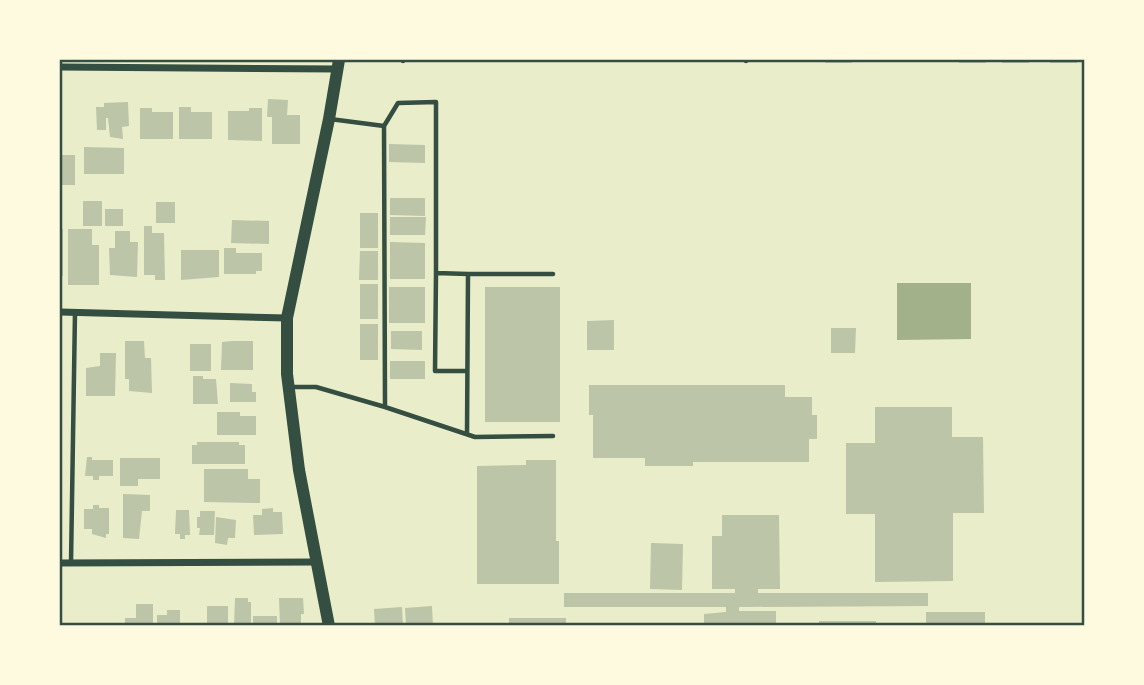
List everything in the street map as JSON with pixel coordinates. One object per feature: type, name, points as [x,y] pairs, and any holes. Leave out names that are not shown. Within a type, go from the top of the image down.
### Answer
[{"type":"street","points":[[60,67],[339,64],[287,318],[289,387],[299,470],[329,625]]},
{"type":"street","points":[[60,312],[287,318]]},
{"type":"street","points":[[60,563],[318,562]]},
{"type":"lane","points":[[385,407],[384,126],[398,103],[436,102],[435,371],[467,371]]},
{"type":"lane","points":[[329,119],[384,126]]},
{"type":"lane","points":[[436,273],[553,274]]},
{"type":"lane","points":[[467,434],[468,274]]},
{"type":"lane","points":[[71,563],[75,311]]},
{"type":"lane","points":[[289,387],[316,387],[475,437],[553,436]]},
{"type":"shaded area","points":[[897,283],[971,283],[971,339],[897,340]]},
{"type":"building","points":[[804,60],[804,62],[776,62]]},
{"type":"building","points":[[825,60],[852,60],[852,63],[825,63]]},
{"type":"building","points":[[959,60],[986,60],[986,63],[959,63]]},
{"type":"building","points":[[1002,60],[1030,60],[1029,63],[1002,63]]},
{"type":"building","points":[[1050,60],[1077,60],[1077,63],[1050,63]]},
{"type":"building","points":[[268,99],[288,100],[287,115],[300,115],[300,144],[272,144],[272,117],[267,117]]},
{"type":"building","points":[[128,102],[129,126],[122,127],[123,139],[110,137],[108,118],[106,130],[97,130],[96,107],[104,107],[104,103]]},
{"type":"building","points":[[179,107],[191,107],[191,112],[212,112],[212,139],[179,139]]},
{"type":"building","points":[[140,108],[152,108],[152,112],[173,112],[173,139],[140,139]]},
{"type":"building","points":[[249,108],[262,108],[262,141],[228,140],[228,111],[249,111]]},
{"type":"building","points":[[389,144],[425,145],[425,163],[389,162]]},
{"type":"building","points":[[84,147],[124,148],[124,174],[84,174]]},
{"type":"building","points":[[61,155],[75,155],[75,185],[60,185]]},
{"type":"building","points":[[390,198],[425,198],[425,216],[390,215]]},
{"type":"building","points":[[83,201],[102,201],[102,226],[83,226]]},
{"type":"building","points":[[156,202],[175,202],[175,223],[156,223]]},
{"type":"building","points":[[105,209],[123,209],[123,226],[105,226]]},
{"type":"building","points":[[360,213],[378,213],[378,248],[360,248]]},
{"type":"building","points":[[390,217],[426,217],[425,235],[390,235]]},
{"type":"building","points":[[232,220],[269,221],[269,244],[231,243]]},
{"type":"building","points":[[144,226],[152,226],[152,233],[164,233],[165,280],[155,280],[155,275],[144,275]]},
{"type":"building","points":[[60,229],[63,229],[63,276],[60,276]]},
{"type":"building","points":[[68,229],[92,229],[92,245],[99,245],[99,285],[68,285]]},
{"type":"building","points":[[115,231],[130,231],[130,242],[138,242],[137,277],[110,275],[109,248],[115,248]]},
{"type":"building","points":[[390,242],[425,243],[425,279],[390,279]]},
{"type":"building","points":[[224,248],[236,248],[236,253],[262,253],[262,271],[256,271],[256,274],[224,274]]},
{"type":"building","points":[[181,250],[219,250],[219,277],[181,280]]},
{"type":"building","points":[[360,251],[378,251],[378,280],[359,280]]},
{"type":"building","points":[[360,284],[378,284],[378,319],[360,319]]},
{"type":"building","points":[[389,287],[425,287],[425,323],[389,323]]},
{"type":"building","points":[[485,287],[560,287],[560,422],[485,422]]},
{"type":"building","points":[[614,320],[614,350],[587,350],[587,321]]},
{"type":"building","points":[[360,324],[378,324],[378,360],[360,360]]},
{"type":"building","points":[[831,328],[856,328],[855,353],[831,353]]},
{"type":"building","points":[[391,331],[422,331],[422,350],[391,349]]},
{"type":"building","points":[[125,341],[144,341],[145,358],[151,358],[152,393],[129,391],[129,379],[125,379]]},
{"type":"building","points":[[253,341],[253,370],[221,370],[222,342]]},
{"type":"building","points":[[190,344],[211,344],[211,371],[190,371]]},
{"type":"building","points":[[100,353],[116,353],[115,396],[86,396],[86,368],[100,366]]},
{"type":"building","points":[[390,361],[425,361],[425,379],[390,379]]},
{"type":"building","points":[[193,376],[216,379],[218,404],[193,404]]},
{"type":"building","points":[[230,383],[252,384],[252,392],[256,392],[256,402],[230,402]]},
{"type":"building","points":[[589,385],[785,385],[785,397],[812,397],[812,415],[817,415],[817,439],[809,439],[809,462],[693,462],[693,466],[645,466],[645,458],[593,458],[593,415],[589,415]]},
{"type":"building","points":[[875,407],[952,407],[952,437],[983,437],[984,513],[953,513],[953,581],[875,582],[875,514],[846,514],[846,443],[875,443]]},
{"type":"building","points":[[217,412],[240,412],[240,416],[256,416],[256,435],[217,435]]},
{"type":"building","points":[[197,442],[239,442],[239,445],[245,445],[245,464],[192,464],[192,445],[197,445]]},
{"type":"building","points":[[87,457],[92,457],[92,460],[113,460],[113,476],[99,476],[99,480],[93,480],[93,476],[85,476]]},
{"type":"building","points":[[120,458],[160,458],[160,479],[138,479],[138,486],[120,486]]},
{"type":"building","points":[[526,460],[556,460],[559,584],[477,584],[477,466],[526,465]]},
{"type":"building","points":[[204,469],[248,469],[248,479],[260,479],[260,503],[204,502]]},
{"type":"building","points":[[123,494],[150,495],[150,511],[142,511],[139,539],[123,538]]},
{"type":"building","points":[[93,505],[109,508],[109,534],[106,534],[106,538],[92,534],[92,529],[84,529],[84,509],[93,509]]},
{"type":"building","points":[[273,508],[273,512],[282,512],[283,534],[254,535],[253,515],[262,515],[262,509]]},
{"type":"building","points":[[176,510],[189,510],[190,535],[185,535],[185,539],[180,539],[180,534],[175,534]]},
{"type":"building","points":[[200,511],[215,511],[214,535],[199,535],[197,517],[200,517]]},
{"type":"building","points":[[722,515],[779,515],[780,589],[758,589],[758,593],[928,593],[928,606],[739,607],[739,611],[776,611],[776,626],[704,626],[704,614],[726,612],[726,607],[564,607],[564,593],[735,593],[735,589],[712,589],[712,536],[722,536]]},
{"type":"building","points":[[216,517],[236,520],[235,538],[228,538],[227,545],[215,543]]},
{"type":"building","points":[[651,543],[683,544],[682,590],[650,589]]},
{"type":"building","points":[[235,598],[248,598],[248,602],[251,602],[251,626],[234,626]]},
{"type":"building","points":[[279,598],[303,598],[304,614],[301,614],[301,626],[280,626]]},
{"type":"building","points":[[136,604],[153,604],[153,626],[125,626],[125,618],[136,618]]},
{"type":"building","points":[[207,606],[228,606],[228,626],[205,626]]},
{"type":"building","points":[[432,606],[433,626],[406,626],[405,608]]},
{"type":"building","points":[[402,607],[403,626],[375,626],[374,609]]},
{"type":"building","points":[[167,610],[180,610],[180,626],[157,626],[157,615],[167,615]]},
{"type":"building","points":[[926,612],[985,612],[985,626],[926,626]]},
{"type":"building","points":[[253,616],[277,616],[277,626],[253,626]]},
{"type":"building","points":[[509,618],[566,618],[566,626],[509,626]]},
{"type":"building","points":[[819,621],[876,621],[876,626],[819,626]]}]
